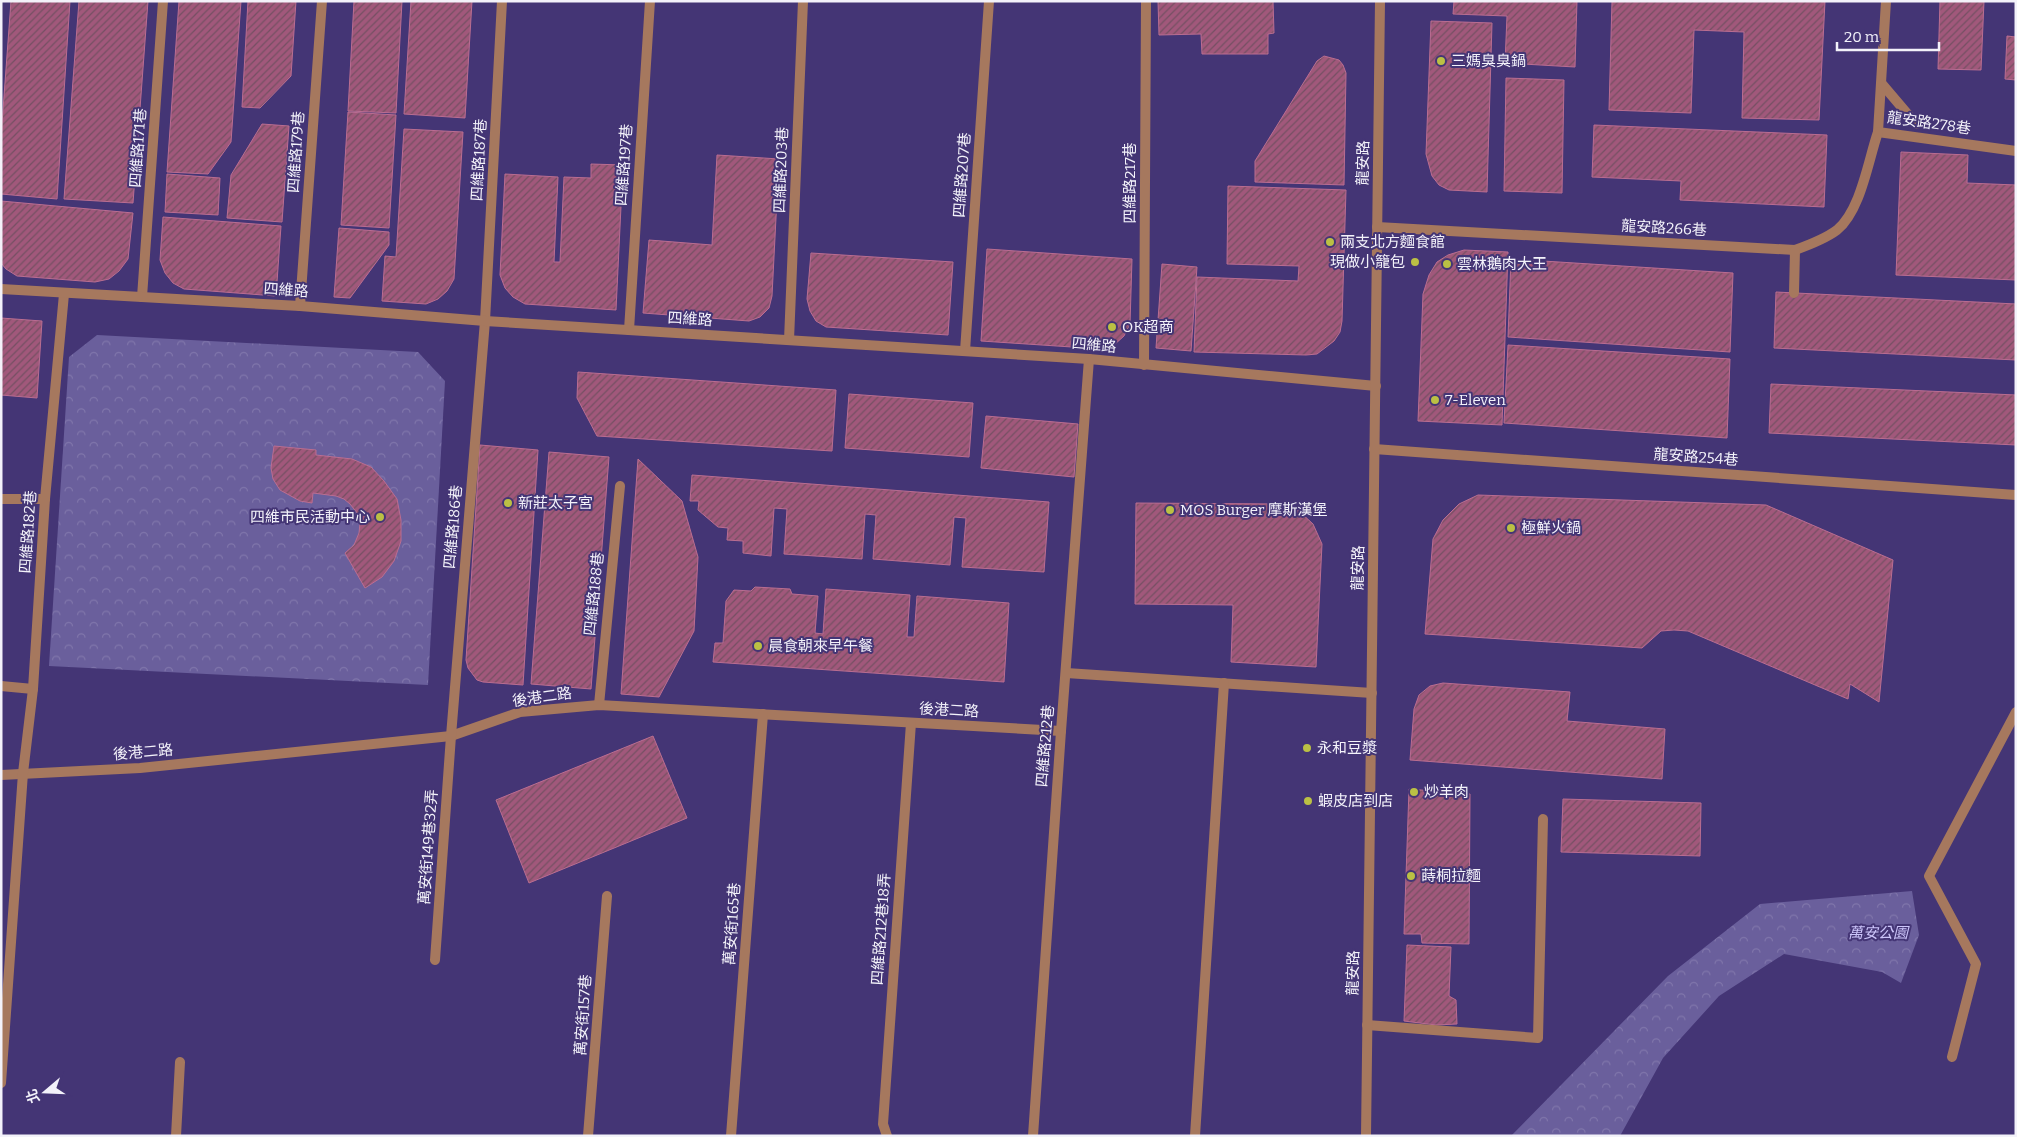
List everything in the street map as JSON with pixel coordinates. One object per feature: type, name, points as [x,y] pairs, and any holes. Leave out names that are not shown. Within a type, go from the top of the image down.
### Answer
[{"type":"street","name":"四維路171巷","points":[[142,297],[163,1]]},
{"type":"street","name":"四維路179巷","points":[[300,306],[322,1]]},
{"type":"street","name":"四維路187巷","points":[[485,321],[502,1]]},
{"type":"street","name":"四維路197巷","points":[[629,330],[650,1]]},
{"type":"street","name":"四維路203巷","points":[[789,340],[804,1]]},
{"type":"street","name":"四維路207巷","points":[[965,351],[989,1]]},
{"type":"street","name":"四維路217巷","points":[[1144,364],[1146,1]]},
{"type":"street","name":"龍安路","points":[[1366,1136],[1380,1]]},
{"type":"street","name":"龍安路278巷","points":[[1886,1],[1878,132],[2016,151]]},
{"type":"street","points":[[1882,84],[1916,124]]},
{"type":"street","name":"龍安路266巷","points":[[1378,227],[1795,250],[1813,243],[1837,229],[1857,204],[1878,132]]},
{"type":"street","points":[[1794,293],[1795,250]]},
{"type":"street","name":"四維路","points":[[1,289],[300,306],[485,321],[1089,359],[1376,386]]},
{"type":"street","name":"四維路182巷","points":[[1,1083],[23,773],[33,689],[45,499],[64,294]]},
{"type":"street","name":"四維路186巷","points":[[451,736],[485,321]]},
{"type":"street","name":"四維路212巷","points":[[1033,1136],[1089,359]]},
{"type":"street","name":"龍安路254巷","points":[[1374,449],[2016,495]]},
{"type":"street","name":"四維路188巷","points":[[599,705],[620,486]]},
{"type":"street","points":[[1,499],[45,499]]},
{"type":"street","points":[[1066,673],[1372,693]]},
{"type":"street","points":[[1195,1136],[1224,683]]},
{"type":"street","points":[[1,686],[33,689]]},
{"type":"street","name":"後港二路","points":[[1,775],[140,768],[451,736],[520,712],[599,705],[1061,732]]},
{"type":"street","points":[[1952,1057],[1976,964],[1929,876],[2016,712]]},
{"type":"street","name":"萬安街165巷","points":[[730,1136],[763,714]]},
{"type":"street","name":"四維路212巷18弄","points":[[888,1136],[883,1124],[910,723]]},
{"type":"street","name":"萬安街149巷32弄","points":[[435,960],[451,736]]},
{"type":"street","points":[[1367,1025],[1538,1038],[1544,820]]},
{"type":"street","name":"萬安街157巷","points":[[588,1136],[607,896]]},
{"type":"street","points":[[176,1136],[180,1062]]},
{"type":"green space","points":[[97,335],[418,352],[445,381],[428,685],[49,666],[69,357]]},
{"type":"green space","name":"萬安公園","points":[[1912,891],[1919,935],[1901,983],[1882,972],[1784,954],[1719,996],[1663,1058],[1620,1136],[1511,1136],[1668,976],[1760,904]]},
{"type":"building","points":[[11,1],[70,1],[57,199],[1,194],[1,137]]},
{"type":"building","points":[[79,1],[148,1],[133,203],[64,199]]},
{"type":"building","points":[[179,1],[241,1],[231,142],[208,174],[167,172]]},
{"type":"building","points":[[248,1],[296,1],[291,76],[260,108],[242,107]]},
{"type":"building","points":[[354,1],[402,1],[396,113],[348,111]]},
{"type":"building","points":[[411,1],[472,1],[465,118],[404,114]]},
{"type":"building","points":[[1158,1],[1273,1],[1274,33],[1268,34],[1268,54],[1202,54],[1201,34],[1159,35]]},
{"type":"building","points":[[1454,1],[1577,1],[1575,67],[1505,63],[1507,16],[1453,14]]},
{"type":"building","points":[[1612,1],[1825,1],[1819,120],[1742,118],[1744,32],[1694,30],[1691,113],[1609,110]]},
{"type":"building","points":[[1940,1],[1984,1],[1981,70],[1938,69]]},
{"type":"building","points":[[1431,21],[1492,23],[1487,192],[1449,190],[1439,185],[1432,176],[1426,154]]},
{"type":"building","points":[[2007,36],[2016,37],[2016,80],[2005,79]]},
{"type":"building","points":[[1324,56],[1339,60],[1346,73],[1344,185],[1255,182],[1255,161],[1317,61]]},
{"type":"building","points":[[1506,78],[1564,80],[1562,193],[1504,191]]},
{"type":"building","points":[[348,112],[396,115],[389,228],[341,225]]},
{"type":"building","points":[[262,124],[289,126],[282,222],[227,218],[231,175]]},
{"type":"building","points":[[1594,125],[1827,135],[1824,207],[1680,200],[1681,181],[1592,177]]},
{"type":"building","points":[[404,129],[463,132],[454,279],[447,291],[438,299],[426,304],[382,301],[385,256],[396,257]]},
{"type":"building","points":[[1901,152],[1968,155],[1967,183],[2016,185],[2016,280],[1896,275]]},
{"type":"building","points":[[717,155],[779,159],[772,296],[769,308],[760,317],[749,321],[643,313],[649,240],[712,245]]},
{"type":"building","points":[[591,164],[623,165],[616,310],[525,304],[513,297],[505,288],[500,275],[505,174],[558,177],[554,262],[560,262],[564,177],[591,178]]},
{"type":"building","points":[[167,174],[220,178],[218,215],[165,212]]},
{"type":"building","points":[[1228,186],[1346,190],[1342,321],[1340,332],[1334,341],[1317,354],[1194,352],[1197,277],[1298,281],[1299,266],[1227,264]]},
{"type":"building","points":[[1,201],[133,213],[128,259],[119,271],[109,279],[95,282],[17,276],[6,269],[1,263]]},
{"type":"building","points":[[163,217],[281,226],[276,296],[184,289],[173,283],[165,273],[160,260]]},
{"type":"building","points":[[339,228],[389,232],[389,245],[350,298],[334,297]]},
{"type":"building","points":[[987,249],[1132,259],[1130,324],[1124,336],[1114,345],[1102,349],[981,341]]},
{"type":"building","points":[[1464,250],[1508,252],[1502,425],[1418,421],[1423,294],[1429,275],[1437,262],[1448,255]]},
{"type":"building","points":[[811,253],[953,262],[948,335],[826,327],[816,321],[810,311],[807,299]]},
{"type":"building","points":[[1511,259],[1733,273],[1730,352],[1508,337]]},
{"type":"building","points":[[1162,264],[1197,267],[1191,351],[1156,348]]},
{"type":"building","points":[[1776,292],[2016,304],[2016,360],[1774,348]]},
{"type":"building","points":[[1,318],[42,321],[37,398],[1,395]]},
{"type":"building","points":[[1508,345],[1730,359],[1727,438],[1504,423]]},
{"type":"building","points":[[578,372],[836,390],[832,451],[597,436],[577,398]]},
{"type":"building","points":[[1771,384],[2016,395],[2016,445],[1769,433]]},
{"type":"building","points":[[849,394],[973,403],[969,457],[845,448]]},
{"type":"building","points":[[986,416],[1078,424],[1074,477],[981,468]]},
{"type":"building","points":[[480,445],[538,450],[523,685],[477,680],[468,668],[466,660]]},
{"type":"building","name":"四維市民活動中心","points":[[274,446],[316,450],[316,455],[352,459],[371,467],[384,481],[397,499],[401,520],[401,541],[394,561],[382,577],[365,588],[345,553],[354,545],[359,533],[360,523],[358,514],[350,504],[336,496],[313,493],[312,503],[300,501],[280,490],[273,479],[271,468]]},
{"type":"building","points":[[549,452],[609,457],[591,689],[531,684]]},
{"type":"building","points":[[638,459],[682,501],[698,557],[694,631],[659,697],[621,694]]},
{"type":"building","points":[[692,475],[1049,502],[1044,572],[962,567],[966,518],[954,517],[950,565],[873,559],[876,515],[865,514],[862,559],[784,554],[787,509],[774,508],[771,556],[743,553],[743,541],[727,540],[728,528],[718,527],[698,510],[699,501],[690,501]]},
{"type":"building","points":[[1478,495],[1766,505],[1893,560],[1879,702],[1850,684],[1848,699],[1688,631],[1661,631],[1642,648],[1425,634],[1433,539],[1443,520],[1459,504]]},
{"type":"building","points":[[1136,503],[1281,504],[1299,511],[1313,524],[1322,544],[1316,667],[1231,662],[1233,605],[1135,604]]},
{"type":"building","points":[[755,587],[790,589],[792,594],[818,596],[815,633],[823,634],[826,589],[910,595],[907,637],[914,637],[917,596],[1009,603],[1004,682],[713,662],[715,643],[723,643],[726,601],[734,590],[751,591]]},
{"type":"building","points":[[1443,683],[1570,692],[1567,721],[1665,729],[1662,779],[1410,760],[1414,709],[1419,695],[1430,686]]},
{"type":"building","points":[[653,736],[687,818],[529,883],[496,800]]},
{"type":"building","points":[[1409,789],[1470,794],[1469,944],[1422,943],[1421,934],[1404,934]]},
{"type":"building","points":[[1563,799],[1701,803],[1700,856],[1561,852]]},
{"type":"building","points":[[1407,945],[1451,947],[1449,996],[1456,1000],[1457,1024],[1436,1025],[1404,1021]]},
{"type":"place","name":"三媽臭臭鍋","points":[[1441,61]]},
{"type":"place","name":"兩支北方麵食館","points":[[1330,242]]},
{"type":"place","name":"現做小籠包","points":[[1415,262]]},
{"type":"place","name":"雲林鵝肉大王","points":[[1447,264]]},
{"type":"place","name":"OK超商","points":[[1112,327]]},
{"type":"place","name":"7-Eleven","points":[[1435,400]]},
{"type":"place","name":"新莊太子宮","points":[[508,503]]},
{"type":"place","name":"MOS Burger 摩斯漢堡","points":[[1170,510]]},
{"type":"place","name":"四維市民活動中心","points":[[380,517]]},
{"type":"place","name":"極鮮火鍋","points":[[1511,528]]},
{"type":"place","name":"晨食朝來早午餐","points":[[758,646]]},
{"type":"place","name":"永和豆漿","points":[[1307,748]]},
{"type":"place","name":"炒羊肉","points":[[1414,792]]},
{"type":"place","name":"蝦皮店到店","points":[[1308,801]]},
{"type":"place","name":"蒔桐拉麵","points":[[1411,876]]}]
